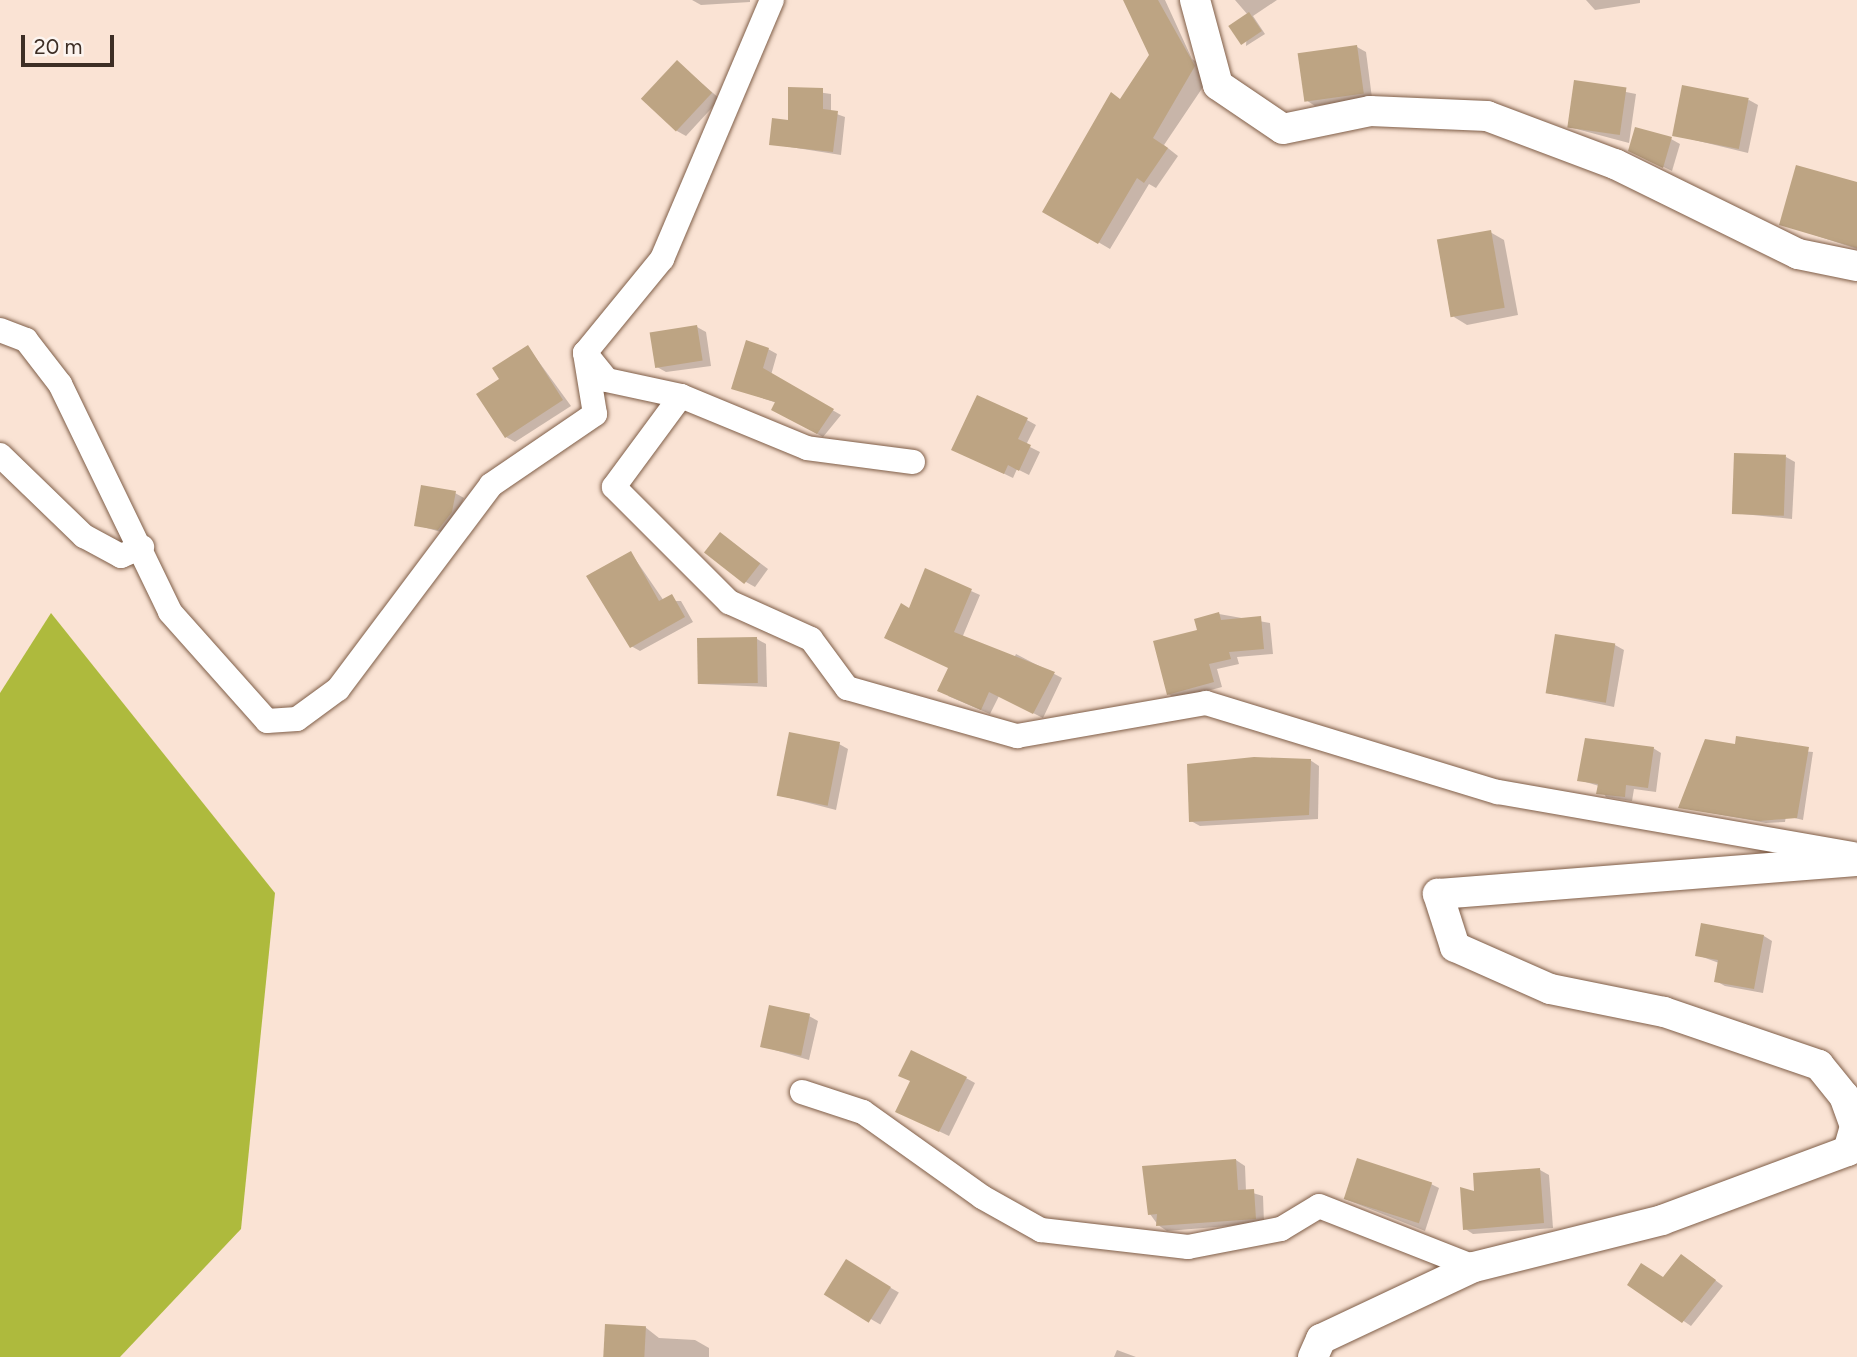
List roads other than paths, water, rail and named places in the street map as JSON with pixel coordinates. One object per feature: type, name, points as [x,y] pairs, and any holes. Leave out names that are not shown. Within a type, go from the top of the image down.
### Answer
[{"type":"street","points":[[0,330],[26,340],[60,384],[142,547],[170,612],[267,721],[297,719],[338,689],[491,485],[596,414],[585,353],[662,259],[772,0]]},
{"type":"street","points":[[1195,0],[1217,85],[1283,129],[1370,111],[1487,116],[1615,164],[1798,254],[1857,266]]},
{"type":"street","points":[[585,353],[607,380],[681,396],[807,448],[913,462]]},
{"type":"street","points":[[681,396],[614,487],[729,603],[811,639],[847,688],[1017,736],[1206,703],[1498,792],[1857,855]]},
{"type":"street","points":[[0,455],[84,536],[121,556],[142,547]]},
{"type":"street","points":[[1313,1357],[1321,1339],[1474,1267],[1662,1220],[1848,1151],[1855,1126],[1844,1096],[1819,1065],[1664,1012],[1550,989],[1455,947],[1438,894],[1857,861]]},
{"type":"street","points":[[802,1092],[863,1112],[982,1197],[1041,1230],[1188,1247],[1281,1229],[1319,1206],[1474,1267]]}]
